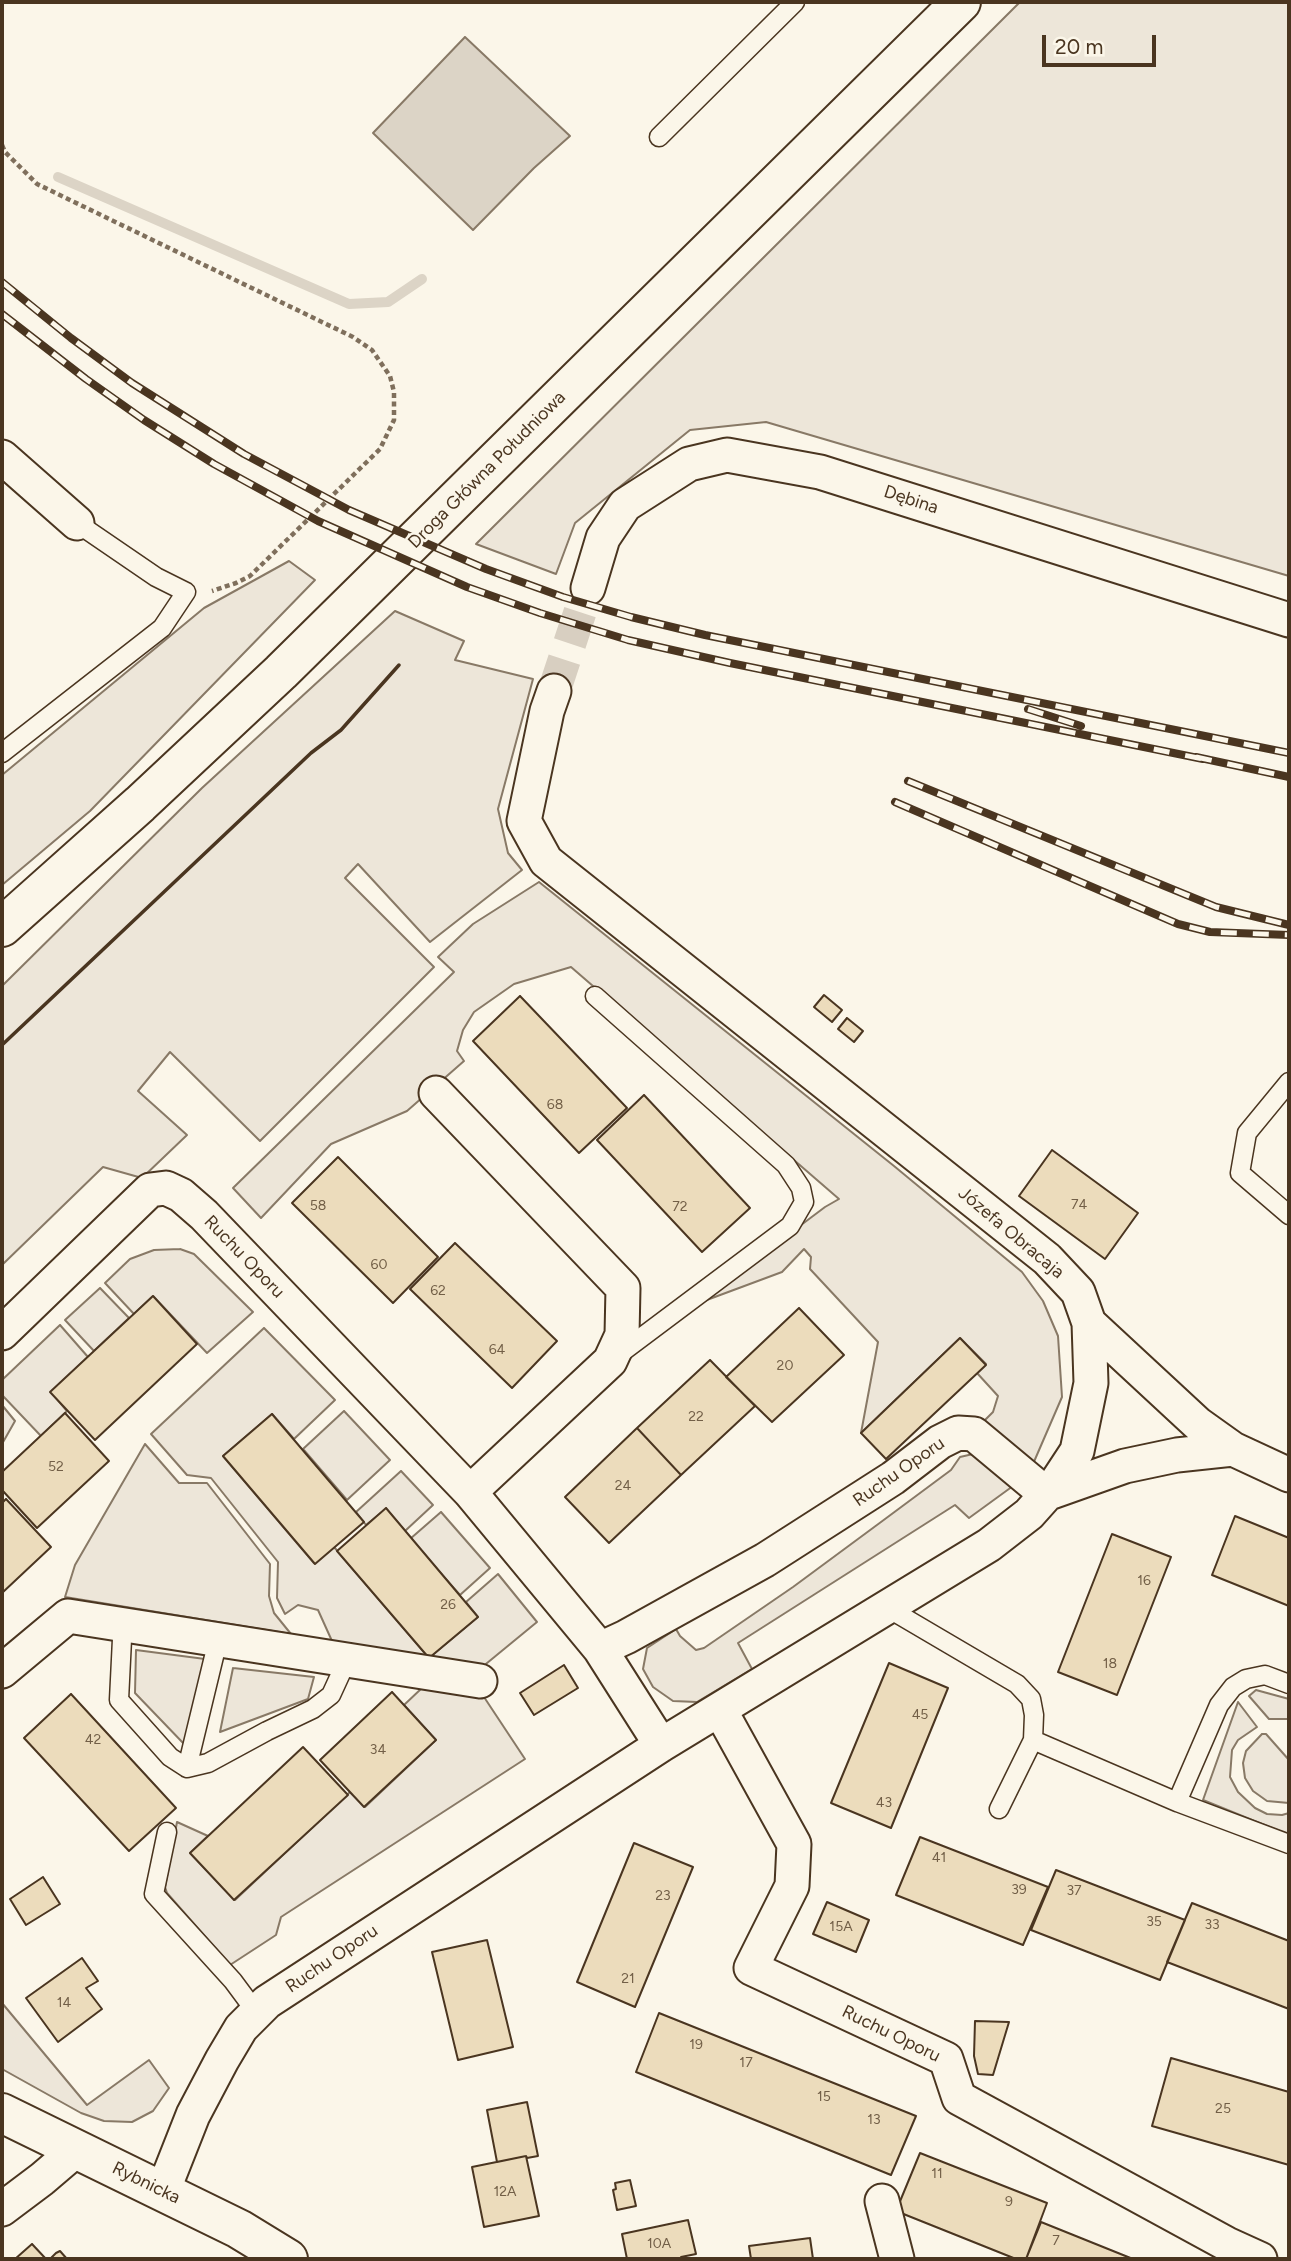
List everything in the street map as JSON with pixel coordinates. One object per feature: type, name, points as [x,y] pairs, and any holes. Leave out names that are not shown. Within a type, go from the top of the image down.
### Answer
[{"type":"main road","name":"Droga Główna Południowa","points":[[2,927],[140,804],[290,663],[961,2]]},
{"type":"main road","name":"Rybnicka","points":[[2,2113],[163,2191],[288,2259]]},
{"type":"street","name":"Dębina","points":[[587,588],[603,538],[625,505],[689,464],[727,456],[820,472],[1289,620]]},
{"type":"street","points":[[2,457],[78,523]]},
{"type":"street","name":"Józefa Obracaja","points":[[554,691],[547,711],[524,821],[546,861],[1047,1259],[1079,1293],[1089,1324],[1090,1383],[1077,1451],[1029,1514],[989,1545],[661,1745]]},
{"type":"street","points":[[436,1093],[623,1289],[622,1335],[610,1361],[470,1492]]},
{"type":"street","name":"Ruchu Oporu","points":[[2,1333],[150,1190],[166,1188],[181,1195],[204,1215],[470,1492],[600,1649],[661,1745],[421,1900],[256,2012],[241,2028],[222,2060],[194,2115],[163,2191]]},
{"type":"street","points":[[1089,1324],[1198,1424],[1234,1448],[1289,1475]]},
{"type":"street","name":"Ruchu Oporu","points":[[600,1649],[765,1560],[893,1478],[940,1442],[958,1433],[974,1434],[1046,1494]]},
{"type":"street","points":[[1046,1494],[1125,1466],[1177,1455],[1234,1448]]},
{"type":"street","points":[[2,1671],[68,1616],[480,1681]]},
{"type":"street","name":"Ruchu Oporu","points":[[720,1710],[794,1844],[792,1886],[751,1968],[946,2059],[959,2098],[1227,2244],[1260,2259]]},
{"type":"street","points":[[2,2209],[76,2150]]},
{"type":"street","points":[[882,2201],[897,2259]]},
{"type":"lane","points":[[659,137],[795,2]]},
{"type":"lane","points":[[2,753],[162,628],[186,592],[156,578],[78,523]]},
{"type":"lane","points":[[595,996],[786,1165],[801,1188],[804,1202],[790,1226],[610,1361]]},
{"type":"lane","points":[[1289,1082],[1247,1133],[1240,1173],[1289,1215]]},
{"type":"lane","points":[[886,1607],[1017,1684],[1031,1699],[1034,1715],[1032,1740],[999,1809]]},
{"type":"lane","points":[[126,1625],[122,1639],[119,1700],[170,1757],[187,1768],[208,1763],[313,1709],[331,1695],[342,1671],[343,1660]]},
{"type":"lane","points":[[187,1768],[218,1640]]},
{"type":"lane","points":[[1177,1802],[1219,1705],[1233,1687],[1246,1679],[1265,1675],[1289,1684]]},
{"type":"lane","points":[[1032,1740],[1177,1802],[1289,1844]]},
{"type":"lane","points":[[167,1832],[154,1894],[233,1982],[256,2012]]},
{"type":"path","points":[[2,145],[5,152],[37,184],[352,337],[372,350],[390,376],[394,392],[394,420],[380,449],[250,576],[220,589],[186,592]]},
{"type":"shaded area","points":[[1020,2],[1289,2],[1289,576],[766,422],[690,430],[575,523],[556,574],[476,544]]},
{"type":"shaded area","points":[[465,37],[570,136],[473,230],[373,133]]},
{"type":"shaded area","points":[[289,561],[315,580],[90,811],[2,885],[2,775],[204,608]]},
{"type":"shaded area","points":[[395,611],[464,641],[455,660],[533,679],[498,809],[508,853],[522,870],[430,942],[358,864],[345,878],[434,967],[260,1141],[170,1052],[138,1091],[187,1135],[142,1178],[103,1167],[2,1265],[2,986],[202,788]]},
{"type":"shaded area","points":[[539,882],[1022,1272],[1043,1301],[1058,1336],[1062,1397],[1033,1464],[981,1424],[993,1412],[998,1396],[977,1373],[986,1364],[960,1338],[861,1433],[878,1342],[810,1269],[811,1257],[804,1249],[782,1272],[696,1304],[839,1199],[571,967],[514,984],[474,1012],[463,1030],[457,1051],[464,1061],[407,1111],[331,1144],[261,1218],[233,1188],[454,972],[438,957],[473,924]]},
{"type":"shaded area","points":[[180,1249],[194,1254],[253,1312],[207,1353],[153,1296],[134,1314],[105,1283],[130,1259],[154,1250]]},
{"type":"shaded area","points":[[100,1288],[129,1318],[94,1351],[65,1320]]},
{"type":"shaded area","points":[[60,1325],[88,1357],[51,1392],[67,1411],[41,1436],[2,1395],[2,1380]]},
{"type":"shaded area","points":[[264,1328],[335,1400],[294,1439],[272,1414],[223,1456],[314,1563],[334,1547],[429,1658],[478,1617],[466,1602],[498,1574],[537,1622],[481,1668],[332,1641],[318,1610],[298,1605],[285,1614],[277,1598],[278,1562],[211,1478],[187,1475],[151,1434]]},
{"type":"shaded area","points":[[2,1405],[15,1421],[2,1444]]},
{"type":"shaded area","points":[[344,1411],[390,1460],[347,1500],[303,1449]]},
{"type":"shaded area","points":[[145,1444],[179,1483],[207,1483],[270,1564],[269,1596],[274,1613],[291,1634],[65,1597],[75,1565]]},
{"type":"shaded area","points":[[973,1454],[1013,1486],[969,1518],[955,1505],[738,1643],[752,1669],[697,1702],[673,1701],[653,1687],[643,1669],[647,1648],[676,1629],[696,1650],[704,1648],[793,1587],[951,1470],[960,1457]]},
{"type":"shaded area","points":[[401,1471],[433,1505],[405,1531],[386,1509],[366,1525],[356,1512]]},
{"type":"shaded area","points":[[441,1512],[490,1568],[460,1595],[410,1539]]},
{"type":"shaded area","points":[[136,1650],[205,1659],[185,1745],[135,1693]]},
{"type":"shaded area","points":[[233,1668],[314,1677],[308,1699],[220,1732]]},
{"type":"shaded area","points":[[422,1688],[482,1694],[525,1759],[281,1917],[276,1935],[230,1965],[167,1893],[165,1887],[177,1822],[208,1836],[190,1853],[235,1900],[350,1792],[365,1807],[436,1740],[404,1705]]},
{"type":"shaded area","points":[[1256,1690],[1289,1699],[1289,1719],[1269,1719],[1249,1696]]},
{"type":"shaded area","points":[[1238,1702],[1257,1727],[1238,1740],[1232,1750],[1230,1777],[1238,1792],[1255,1808],[1267,1814],[1289,1813],[1289,1835],[1203,1800]]},
{"type":"shaded area","points":[[1262,1734],[1266,1734],[1289,1760],[1289,1803],[1267,1801],[1253,1791],[1245,1778],[1243,1763],[1246,1751]]},
{"type":"shaded area","points":[[2,2003],[87,2105],[149,2060],[169,2088],[153,2111],[132,2122],[104,2121],[81,2113],[2,2069]]},
{"type":"building","points":[[824,995],[842,1010],[832,1022],[814,1007]]},
{"type":"building","points":[[520,996],[627,1108],[579,1153],[473,1041]]},
{"type":"building","points":[[847,1018],[863,1031],[854,1042],[838,1029]]},
{"type":"building","points":[[644,1095],[750,1208],[702,1252],[597,1140]]},
{"type":"building","points":[[1052,1150],[1138,1213],[1105,1259],[1019,1196]]},
{"type":"building","points":[[338,1157],[438,1257],[393,1303],[292,1203]]},
{"type":"building","points":[[455,1243],[557,1341],[512,1388],[410,1289]]},
{"type":"building","points":[[153,1296],[197,1344],[95,1440],[50,1392]]},
{"type":"building","points":[[799,1308],[844,1355],[772,1422],[726,1377]]},
{"type":"building","points":[[960,1338],[986,1365],[886,1459],[861,1433]]},
{"type":"building","points":[[710,1360],[755,1406],[681,1475],[637,1428]]},
{"type":"building","points":[[65,1413],[109,1461],[37,1528],[2,1490],[2,1472]]},
{"type":"building","points":[[272,1414],[364,1522],[315,1564],[223,1456]]},
{"type":"building","points":[[637,1428],[681,1475],[609,1543],[565,1497]]},
{"type":"building","points":[[6,1499],[51,1547],[2,1593],[2,1503]]},
{"type":"building","points":[[386,1508],[478,1617],[429,1658],[337,1551]]},
{"type":"building","points":[[1235,1516],[1289,1538],[1289,1606],[1212,1575]]},
{"type":"building","points":[[1112,1534],[1171,1557],[1117,1695],[1058,1672]]},
{"type":"building","points":[[889,1663],[948,1688],[891,1828],[831,1803]]},
{"type":"building","points":[[564,1665],[578,1688],[534,1715],[520,1693]]},
{"type":"building","points":[[392,1692],[436,1740],[364,1807],[320,1760]]},
{"type":"building","points":[[71,1694],[176,1808],[129,1851],[24,1738]]},
{"type":"building","points":[[303,1747],[348,1795],[234,1900],[190,1853]]},
{"type":"building","points":[[920,1837],[1048,1887],[1023,1945],[896,1895]]},
{"type":"building","points":[[634,1843],[693,1867],[635,2007],[577,1982]]},
{"type":"building","points":[[1056,1870],[1185,1920],[1160,1980],[1031,1930]]},
{"type":"building","points":[[43,1877],[60,1904],[26,1925],[10,1899]]},
{"type":"building","points":[[827,1902],[869,1920],[856,1952],[813,1934]]},
{"type":"building","points":[[1192,1903],[1289,1941],[1289,2009],[1167,1962]]},
{"type":"building","points":[[487,1940],[513,2047],[458,2060],[432,1952]]},
{"type":"building","points":[[82,1958],[98,1981],[86,1988],[102,2009],[58,2042],[26,1998]]},
{"type":"building","points":[[659,2013],[916,2116],[891,2175],[636,2072]]},
{"type":"building","points":[[975,2021],[1009,2022],[993,2075],[978,2074],[974,2056]]},
{"type":"building","points":[[1171,2058],[1289,2092],[1289,2165],[1152,2126]]},
{"type":"building","points":[[527,2102],[538,2156],[497,2162],[487,2110]]},
{"type":"building","points":[[920,2153],[1047,2203],[1026,2259],[1016,2259],[896,2211]]},
{"type":"building","points":[[526,2156],[539,2216],[484,2227],[472,2167]]},
{"type":"building","points":[[630,2180],[636,2206],[617,2210],[613,2190],[616,2189],[615,2183]]},
{"type":"building","points":[[688,2220],[696,2254],[681,2257],[682,2259],[627,2259],[622,2234]]},
{"type":"building","points":[[1041,2222],[1133,2259],[1026,2259]]},
{"type":"building","points":[[810,2238],[813,2259],[751,2259],[749,2246]]},
{"type":"building","points":[[32,2244],[46,2259],[15,2259]]},
{"type":"building","points":[[60,2251],[67,2259],[50,2259],[56,2253]]},
{"type":"waterway","points":[[58,177],[349,304],[388,302],[422,279]]},
{"type":"tunnel","points":[[554,691],[588,588]]},
{"type":"railway","points":[[2,282],[132,383],[244,454],[349,510],[486,569],[563,597],[705,635],[1289,753]]},
{"type":"railway","points":[[2,314],[86,379],[214,464],[318,521],[467,587],[628,640],[1203,759]]},
{"type":"railway","points":[[1028,709],[1081,726]]},
{"type":"railway","points":[[1196,757],[1289,777]]},
{"type":"railway","points":[[908,781],[1216,907],[1289,925]]},
{"type":"railway","points":[[895,802],[1178,924],[1210,932],[1289,935]]},
{"type":"wall","points":[[2,1045],[311,753],[341,730],[399,665]]}]
